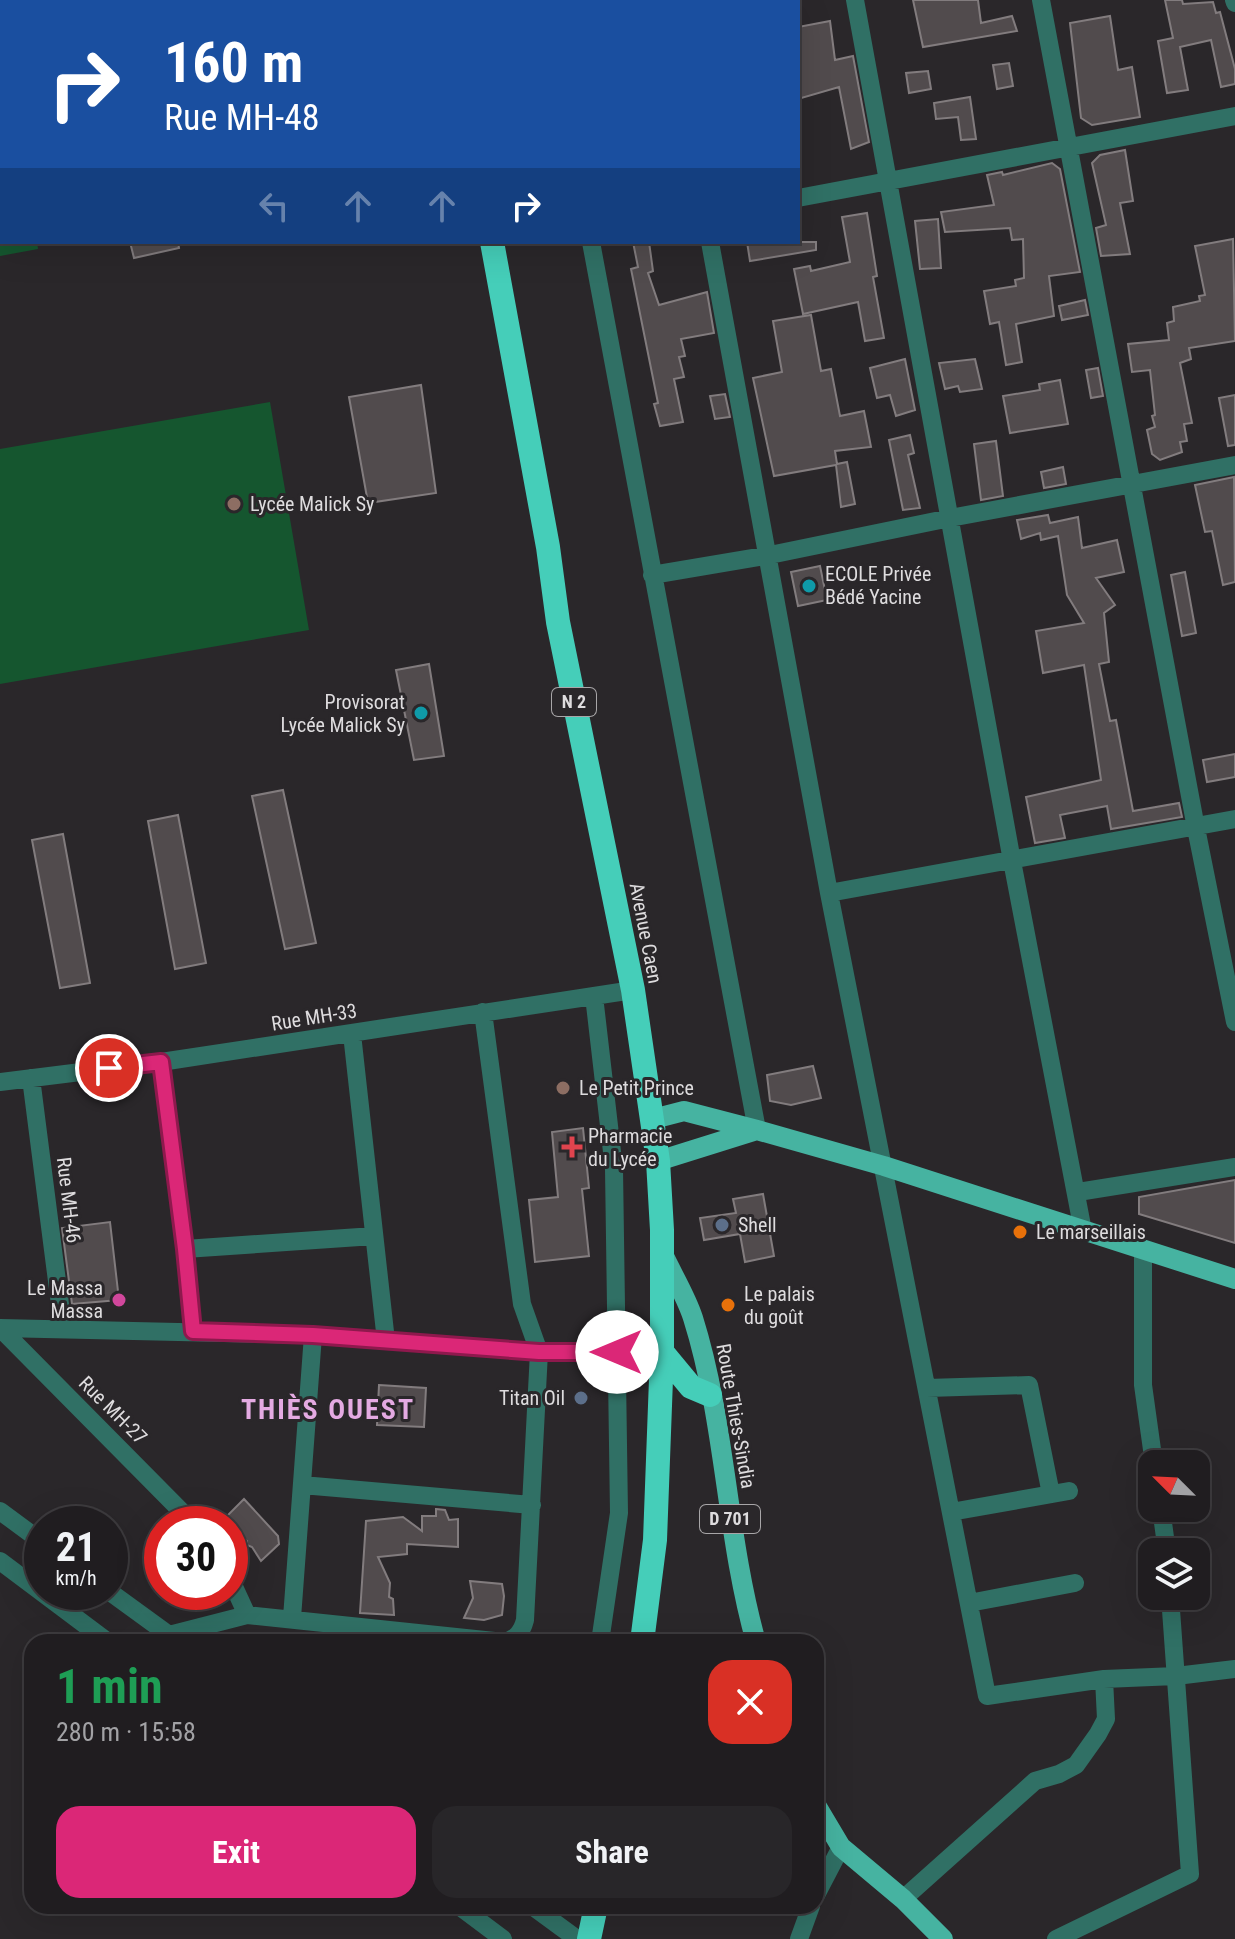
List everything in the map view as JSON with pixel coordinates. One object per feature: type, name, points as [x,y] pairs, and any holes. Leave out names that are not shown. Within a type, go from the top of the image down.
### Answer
[{"type":"highway","name":"Avenue Caen","points":[[492,244],[548,547],[558,622],[633,990],[658,1161],[662,1352],[655,1540],[643,1634]]},
{"type":"highway","points":[[662,1352],[691,1387],[710,1395]]},
{"type":"highway","points":[[589,1939],[594,1914]]},
{"type":"main road","points":[[653,1119],[684,1111],[757,1130],[884,1166],[1235,1279]]},
{"type":"main road","points":[[658,1161],[757,1130]]},
{"type":"main road","name":"Route Thies-Sindia","points":[[662,1252],[693,1317],[754,1634]]},
{"type":"main road","points":[[824,1818],[841,1847]]},
{"type":"main road","points":[[824,1840],[841,1847],[903,1899],[943,1939]]},
{"type":"street","points":[[855,0],[1012,861],[1078,1192],[1083,1231]]},
{"type":"street","points":[[1041,0],[1235,1022]]},
{"type":"street","points":[[800,198],[1235,116]]},
{"type":"street","points":[[591,244],[757,1130]]},
{"type":"street","points":[[710,244],[829,893],[987,1696],[1104,1679],[1176,1676],[1235,1669]]},
{"type":"street","points":[[652,575],[1235,465]]},
{"type":"street","points":[[829,893],[1235,819]]},
{"type":"street","name":"Rue MH-33","points":[[0,1082],[161,1062],[633,990]]},
{"type":"street","points":[[594,996],[614,1169],[619,1513],[601,1634]]},
{"type":"street","points":[[483,1012],[522,1304],[539,1352],[525,1620],[522,1630],[517,1634]]},
{"type":"street","points":[[352,1034],[386,1341]]},
{"type":"street","points":[[161,1062],[193,1331]]},
{"type":"street","name":"Rue MH-46","points":[[31,1078],[63,1328]]},
{"type":"street","points":[[1078,1192],[1235,1167]]},
{"type":"street","points":[[185,1249],[374,1236]]},
{"type":"street","points":[[1143,1250],[1143,1385],[1152,1450]]},
{"type":"street","points":[[0,1328],[313,1335],[539,1352],[662,1352]]},
{"type":"street","name":"Rue MH-27","points":[[0,1328],[176,1506]]},
{"type":"street","points":[[292,1618],[313,1335]]},
{"type":"street","points":[[927,1388],[1029,1385],[1060,1492],[951,1512]]},
{"type":"street","points":[[302,1485],[532,1505]]},
{"type":"street","points":[[0,1511],[24,1529]]},
{"type":"street","points":[[0,1561],[97,1634]]},
{"type":"street","points":[[969,1603],[1075,1583]]},
{"type":"street","points":[[128,1605],[168,1634]]},
{"type":"street","points":[[245,1610],[247,1615]]},
{"type":"street","points":[[1056,1939],[1190,1874],[1171,1610]]},
{"type":"street","points":[[187,1634],[247,1615],[450,1634]]},
{"type":"street","points":[[903,1899],[1035,1781],[1076,1765],[1106,1719],[1104,1679]]},
{"type":"street","points":[[824,1880],[841,1847]]},
{"type":"street","points":[[470,1914],[503,1939]]},
{"type":"street","points":[[543,1914],[577,1939]]},
{"type":"street","points":[[799,1939],[808,1914]]},
{"type":"green space","points":[[0,244],[37,244],[38,249],[0,256]]},
{"type":"green space","points":[[270,402],[309,630],[0,684],[0,449]]},
{"type":"building","points":[[913,0],[978,0],[981,23],[1012,16],[1017,31],[923,47]]},
{"type":"building","points":[[1165,0],[1182,0],[1183,4],[1213,2],[1216,13],[1220,12],[1235,69],[1235,84],[1221,87],[1211,40],[1180,47],[1188,90],[1167,93],[1158,41],[1173,38]]},
{"type":"building","points":[[1110,16],[1118,70],[1132,67],[1140,117],[1092,125],[1081,118],[1070,23]]},
{"type":"building","points":[[830,21],[835,60],[853,56],[869,142],[851,149],[839,87],[800,98],[800,27]]},
{"type":"building","points":[[1009,63],[1013,86],[997,89],[993,65]]},
{"type":"building","points":[[928,71],[931,89],[909,93],[906,73]]},
{"type":"building","points":[[970,97],[976,139],[961,140],[958,117],[936,119],[934,103]]},
{"type":"building","points":[[1125,150],[1133,201],[1120,203],[1130,254],[1101,256],[1096,228],[1106,225],[1092,163],[1100,155]]},
{"type":"building","points":[[1052,163],[1060,169],[1080,272],[1049,276],[1054,316],[1016,324],[1022,362],[1006,365],[999,322],[990,324],[984,291],[1016,286],[1015,280],[1024,278],[1023,239],[1012,240],[1010,228],[945,232],[941,212],[994,205],[987,175],[1002,172],[1003,175]]},
{"type":"building","points":[[867,213],[877,276],[873,277],[884,338],[865,341],[858,302],[803,314],[794,269],[810,266],[811,271],[850,262],[842,217]]},
{"type":"building","points":[[938,219],[941,268],[920,269],[915,221]]},
{"type":"building","points":[[1233,239],[1235,341],[1189,348],[1191,359],[1180,363],[1192,423],[1184,424],[1187,441],[1180,442],[1182,452],[1160,460],[1152,454],[1147,430],[1155,427],[1150,370],[1132,372],[1128,344],[1169,340],[1167,323],[1174,321],[1173,307],[1200,301],[1199,296],[1205,295],[1195,246]]},
{"type":"building","points":[[816,242],[816,250],[750,261],[747,244]]},
{"type":"building","points":[[130,244],[178,244],[179,248],[134,258]]},
{"type":"building","points":[[633,244],[649,244],[653,271],[648,273],[659,305],[707,292],[714,333],[681,339],[685,356],[679,357],[684,377],[674,379],[683,422],[660,426],[631,269],[638,267]]},
{"type":"building","points":[[1085,300],[1088,315],[1062,320],[1059,306]]},
{"type":"building","points":[[811,315],[821,371],[831,369],[840,416],[864,411],[871,447],[835,451],[837,464],[847,462],[855,504],[841,507],[836,465],[774,476],[753,378],[782,372],[773,321]]},
{"type":"building","points":[[905,359],[915,410],[896,416],[890,395],[877,398],[870,368]]},
{"type":"building","points":[[975,359],[982,389],[960,392],[958,386],[945,389],[939,363]]},
{"type":"building","points":[[1098,368],[1103,396],[1091,398],[1086,370]]},
{"type":"building","points":[[1060,380],[1068,424],[1010,433],[1003,396],[1040,390],[1039,384]]},
{"type":"building","points":[[421,385],[436,493],[368,503],[349,397]]},
{"type":"building","points":[[725,394],[730,417],[715,419],[710,396]]},
{"type":"building","points":[[1235,395],[1235,445],[1228,446],[1219,398]]},
{"type":"building","points":[[910,435],[914,453],[908,455],[920,508],[903,510],[889,440]]},
{"type":"building","points":[[996,441],[1003,496],[981,500],[974,444]]},
{"type":"building","points":[[1063,467],[1066,484],[1044,488],[1041,472]]},
{"type":"building","points":[[1234,477],[1235,582],[1223,585],[1212,531],[1205,532],[1195,485]]},
{"type":"building","points":[[1048,515],[1050,523],[1078,517],[1082,548],[1117,540],[1124,572],[1096,578],[1115,605],[1104,613],[1109,662],[1099,664],[1110,721],[1116,720],[1133,811],[1179,803],[1182,817],[1111,829],[1107,806],[1060,815],[1065,838],[1035,843],[1026,797],[1101,780],[1084,665],[1043,673],[1036,631],[1084,623],[1067,595],[1058,536],[1041,540],[1040,533],[1021,539],[1017,520]]},
{"type":"building","name":"ECOLE Privée Bédé Yacine","points":[[820,566],[827,600],[798,606],[791,572]]},
{"type":"building","points":[[1185,572],[1196,633],[1182,636],[1171,575]]},
{"type":"building","name":"Provisorat Lycée Malick Sy","points":[[429,664],[444,756],[414,760],[396,670]]},
{"type":"building","points":[[1235,754],[1235,777],[1207,782],[1203,760]]},
{"type":"building","points":[[283,790],[316,943],[285,949],[252,796]]},
{"type":"building","points":[[178,815],[206,963],[175,969],[148,821]]},
{"type":"building","points":[[63,834],[90,983],[60,988],[32,840]]},
{"type":"building","points":[[813,1066],[821,1098],[791,1105],[770,1101],[767,1075]]},
{"type":"building","points":[[583,1128],[589,1188],[582,1189],[589,1256],[535,1262],[529,1200],[558,1197],[552,1132]]},
{"type":"building","points":[[1235,1180],[1235,1243],[1139,1214],[1139,1197]]},
{"type":"building","points":[[763,1194],[774,1256],[745,1262],[740,1234],[704,1240],[700,1218],[736,1213],[733,1199]]},
{"type":"building","points":[[110,1222],[119,1300],[72,1304],[62,1228]]},
{"type":"building","points":[[379,1385],[426,1388],[424,1427],[377,1425]]},
{"type":"building","points":[[244,1499],[278,1536],[279,1544],[261,1561],[248,1545],[248,1506],[237,1506]]},
{"type":"building","points":[[436,1509],[445,1510],[449,1520],[458,1519],[458,1547],[407,1544],[407,1554],[378,1557],[390,1583],[389,1597],[393,1599],[394,1615],[360,1613],[366,1521],[403,1517],[422,1531],[422,1516],[436,1516]]},
{"type":"building","points":[[470,1581],[502,1584],[502,1615],[484,1620],[464,1618],[473,1598]]},
{"type":"place","name":"Lycée Malick Sy","points":[[234,504]]},
{"type":"place","name":"ECOLE Privée Bédé Yacine","points":[[809,586]]},
{"type":"place","name":"Provisorat Lycée Malick Sy","points":[[421,713]]},
{"type":"place","name":"Le Petit Prince","points":[[563,1088]]},
{"type":"place","name":"Pharmacie du Lycée","points":[[572,1147]]},
{"type":"place","name":"Shell","points":[[722,1225]]},
{"type":"place","name":"Le marseillais","points":[[1020,1232]]},
{"type":"place","name":"Le Massa Massa","points":[[119,1300]]},
{"type":"place","name":"Le palais du goût","points":[[728,1305]]},
{"type":"place","name":"Titan Oil","points":[[581,1398]]},
{"type":"district","name":"THIÈS OUEST","points":[[328,1409]]},
{"type":"route","points":[[109,1068],[161,1062],[193,1331],[313,1335],[539,1352],[617,1352]]}]
